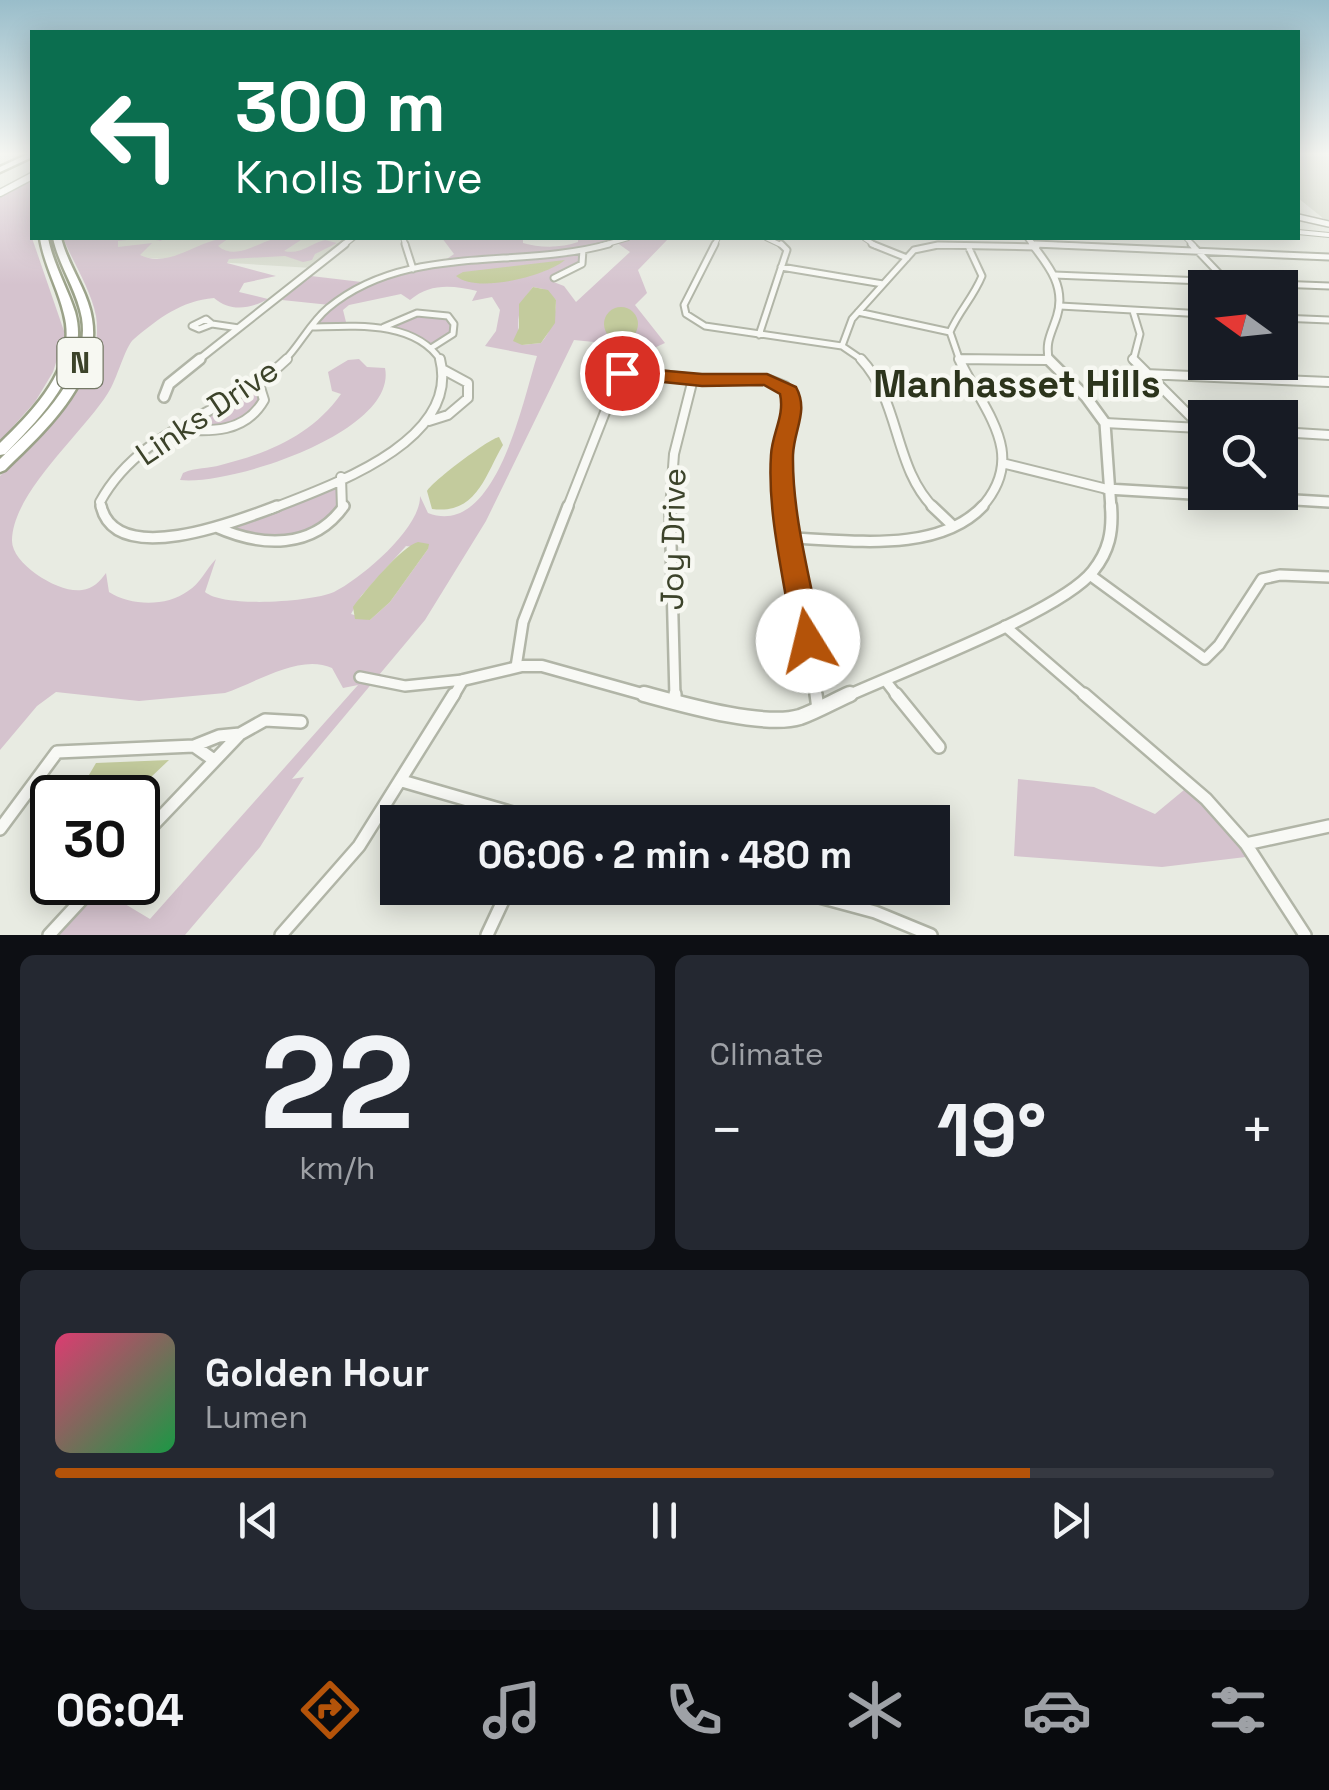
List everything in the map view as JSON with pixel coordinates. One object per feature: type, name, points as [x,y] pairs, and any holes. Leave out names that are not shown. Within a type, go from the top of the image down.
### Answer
[{"type":"highway","name":"N","points":[[0,451],[43,402],[70,351],[70,316],[45,240]]},
{"type":"highway","name":"N","points":[[0,467],[56,406],[77,372],[86,348],[86,314],[58,240]]},
{"type":"street","points":[[1300,218],[1320,223],[1329,231]]},
{"type":"street","points":[[1300,232],[1329,231]]},
{"type":"street","points":[[164,397],[166,386],[349,240]]},
{"type":"street","points":[[404,240],[413,269]]},
{"type":"street","name":"Links Drive","points":[[444,370],[468,384],[468,398],[448,415],[429,421],[396,447],[341,477],[216,527],[149,537],[120,532],[102,518],[100,504],[119,472],[176,428],[258,380],[291,355],[311,327],[347,295],[379,279],[413,269],[583,250],[620,240]]},
{"type":"street","points":[[717,240],[683,309],[691,320],[705,326],[842,346],[862,357],[874,368],[915,485],[952,524]]},
{"type":"street","points":[[759,335],[785,247],[770,240]]},
{"type":"street","points":[[867,240],[906,258]]},
{"type":"street","points":[[1188,240],[1216,270]]},
{"type":"street","points":[[842,346],[847,327],[858,312],[906,258],[924,247],[1033,243],[1329,257]]},
{"type":"street","points":[[362,677],[407,686],[463,680],[516,667],[555,669],[592,683],[675,703],[782,720],[818,710],[1005,626],[1090,576],[1110,542],[1105,423],[1086,397],[1048,360],[1044,340],[1060,306],[1054,275],[1033,243]]},
{"type":"street","points":[[792,538],[899,538],[952,524],[986,504],[997,489],[1006,464],[998,436],[959,359],[950,332],[972,301],[982,276],[968,246]]},
{"type":"street","points":[[554,278],[582,264],[583,250]]},
{"type":"street","points":[[782,267],[883,284]]},
{"type":"street","points":[[1054,275],[1188,283]]},
{"type":"street","points":[[1298,286],[1329,286]]},
{"type":"street","points":[[1060,306],[1188,313]]},
{"type":"street","points":[[1133,311],[1140,334],[1132,363],[1188,412]]},
{"type":"street","points":[[383,328],[417,312],[448,316],[454,324],[454,334],[431,348]]},
{"type":"street","points":[[858,312],[950,332]]},
{"type":"street","points":[[1298,319],[1329,320]]},
{"type":"street","points":[[212,324],[239,328]]},
{"type":"street","points":[[311,327],[383,328],[431,348],[444,370],[442,400],[429,421]]},
{"type":"street","points":[[959,359],[1048,360]]},
{"type":"street","points":[[516,667],[523,622],[620,374],[631,371],[767,380],[789,391],[793,408],[782,451],[818,710]]},
{"type":"street","points":[[1145,374],[1188,376]]},
{"type":"street","name":"Joy Drive","points":[[675,703],[670,590],[675,434],[693,378]]},
{"type":"street","points":[[176,428],[220,430],[250,419],[264,400],[258,380]]},
{"type":"street","points":[[1288,380],[1329,382]]},
{"type":"street","points":[[1105,423],[1188,427]]},
{"type":"street","points":[[1298,433],[1329,435]]},
{"type":"street","points":[[1006,464],[1107,489],[1329,502]]},
{"type":"street","points":[[216,527],[240,538],[260,541],[290,540],[314,533],[335,520],[345,505],[341,477]]},
{"type":"street","points":[[1090,576],[1205,659],[1219,645],[1262,580],[1280,575],[1329,578]]},
{"type":"street","points":[[1005,626],[1206,799],[1246,844],[1305,935]]},
{"type":"street","points":[[281,935],[359,846],[463,680]]},
{"type":"street","points":[[885,680],[939,747]]},
{"type":"street","points":[[160,818],[240,734],[265,720],[301,722]]},
{"type":"street","points":[[0,830],[52,754],[194,746],[219,736],[240,734]]},
{"type":"street","points":[[194,746],[214,760]]},
{"type":"street","points":[[402,781],[483,805]]},
{"type":"street","points":[[1246,844],[1329,826]]},
{"type":"street","points":[[49,935],[77,905]]},
{"type":"street","points":[[487,935],[501,905]]},
{"type":"street","points":[[850,905],[930,935]]},
{"type":"shaded area","points":[[0,198],[30,198],[30,240],[65,334],[53,372],[35,402],[0,441]]},
{"type":"shaded area","points":[[1300,198],[1329,198],[1329,223],[1300,200]]},
{"type":"shaded area","points":[[64,240],[127,240],[118,241],[118,247],[152,243],[140,255],[151,259],[173,256],[215,240],[226,240],[218,246],[233,252],[272,240],[301,240],[284,251],[290,252],[325,240],[337,243],[303,262],[285,256],[229,259],[227,263],[276,276],[244,283],[239,292],[268,299],[240,308],[214,298],[191,303],[134,339],[108,393],[24,502],[12,540],[19,558],[38,576],[73,590],[96,584],[106,573],[109,592],[118,597],[148,603],[169,600],[192,588],[216,559],[205,592],[248,602],[288,601],[334,592],[374,564],[411,523],[420,496],[428,513],[452,516],[472,506],[503,461],[537,356],[485,346],[496,331],[500,310],[492,297],[472,301],[477,291],[468,289],[442,287],[410,300],[401,294],[349,305],[343,310],[347,326],[311,327],[330,305],[282,300],[311,276],[370,283],[435,267],[454,254],[444,240],[523,240],[550,247],[578,240],[667,240],[638,270],[647,293],[635,305],[665,343],[654,348],[574,340],[486,521],[425,620],[292,779],[304,777],[260,847],[185,935],[49,935],[77,905],[127,905],[150,919],[358,685],[343,688],[332,668],[306,664],[225,693],[139,701],[56,692],[37,706],[0,750],[0,476],[51,424],[81,384],[96,340],[94,306]],"holes":[[[616,242],[630,252],[576,302],[564,286],[551,281],[582,264],[583,251]],[[533,287],[543,289],[556,300],[550,329],[541,343],[522,345],[518,322],[521,307]],[[406,546],[428,549],[390,602],[370,620],[351,614],[361,596]]]},
{"type":"shaded area","points":[[348,240],[312,268],[117,256],[108,241]]},
{"type":"shaded area","points":[[565,260],[543,272],[511,281],[479,283],[456,276],[463,272]]},
{"type":"shaded area","points":[[533,287],[548,290],[556,300],[555,323],[541,343],[522,345],[513,341],[519,328],[519,304]]},
{"type":"shaded area","points":[[621,307],[633,312],[638,324],[633,336],[621,341],[609,336],[604,324],[609,312]]},
{"type":"shaded area","points":[[426,312],[452,320],[453,334],[431,348],[383,327],[398,317]]},
{"type":"shaded area","points":[[359,359],[367,367],[385,368],[382,391],[365,413],[339,433],[270,464],[204,480],[180,480],[183,473],[256,455],[303,431],[341,394],[332,391],[328,372],[348,360]]},
{"type":"shaded area","points":[[258,381],[264,400],[235,427],[176,428]]},
{"type":"shaded area","points":[[499,437],[503,445],[478,490],[460,506],[432,509],[427,491],[450,469]]},
{"type":"shaded area","points":[[341,477],[345,505],[315,529],[300,535],[269,538],[216,527]]},
{"type":"shaded area","points":[[418,542],[429,544],[428,549],[390,602],[370,620],[355,619],[353,607],[366,591],[393,560]]},
{"type":"shaded area","points":[[169,760],[153,775],[89,775],[96,763]]},
{"type":"shaded area","points":[[1018,779],[1094,787],[1155,814],[1190,785],[1254,856],[1162,867],[1014,856]]},
{"type":"district","name":"Manhasset Hills","points":[[1017,384]]},
{"type":"route","points":[[622,373],[702,380],[767,380],[780,383],[789,391],[793,408],[782,444],[784,494],[808,641]]}]
